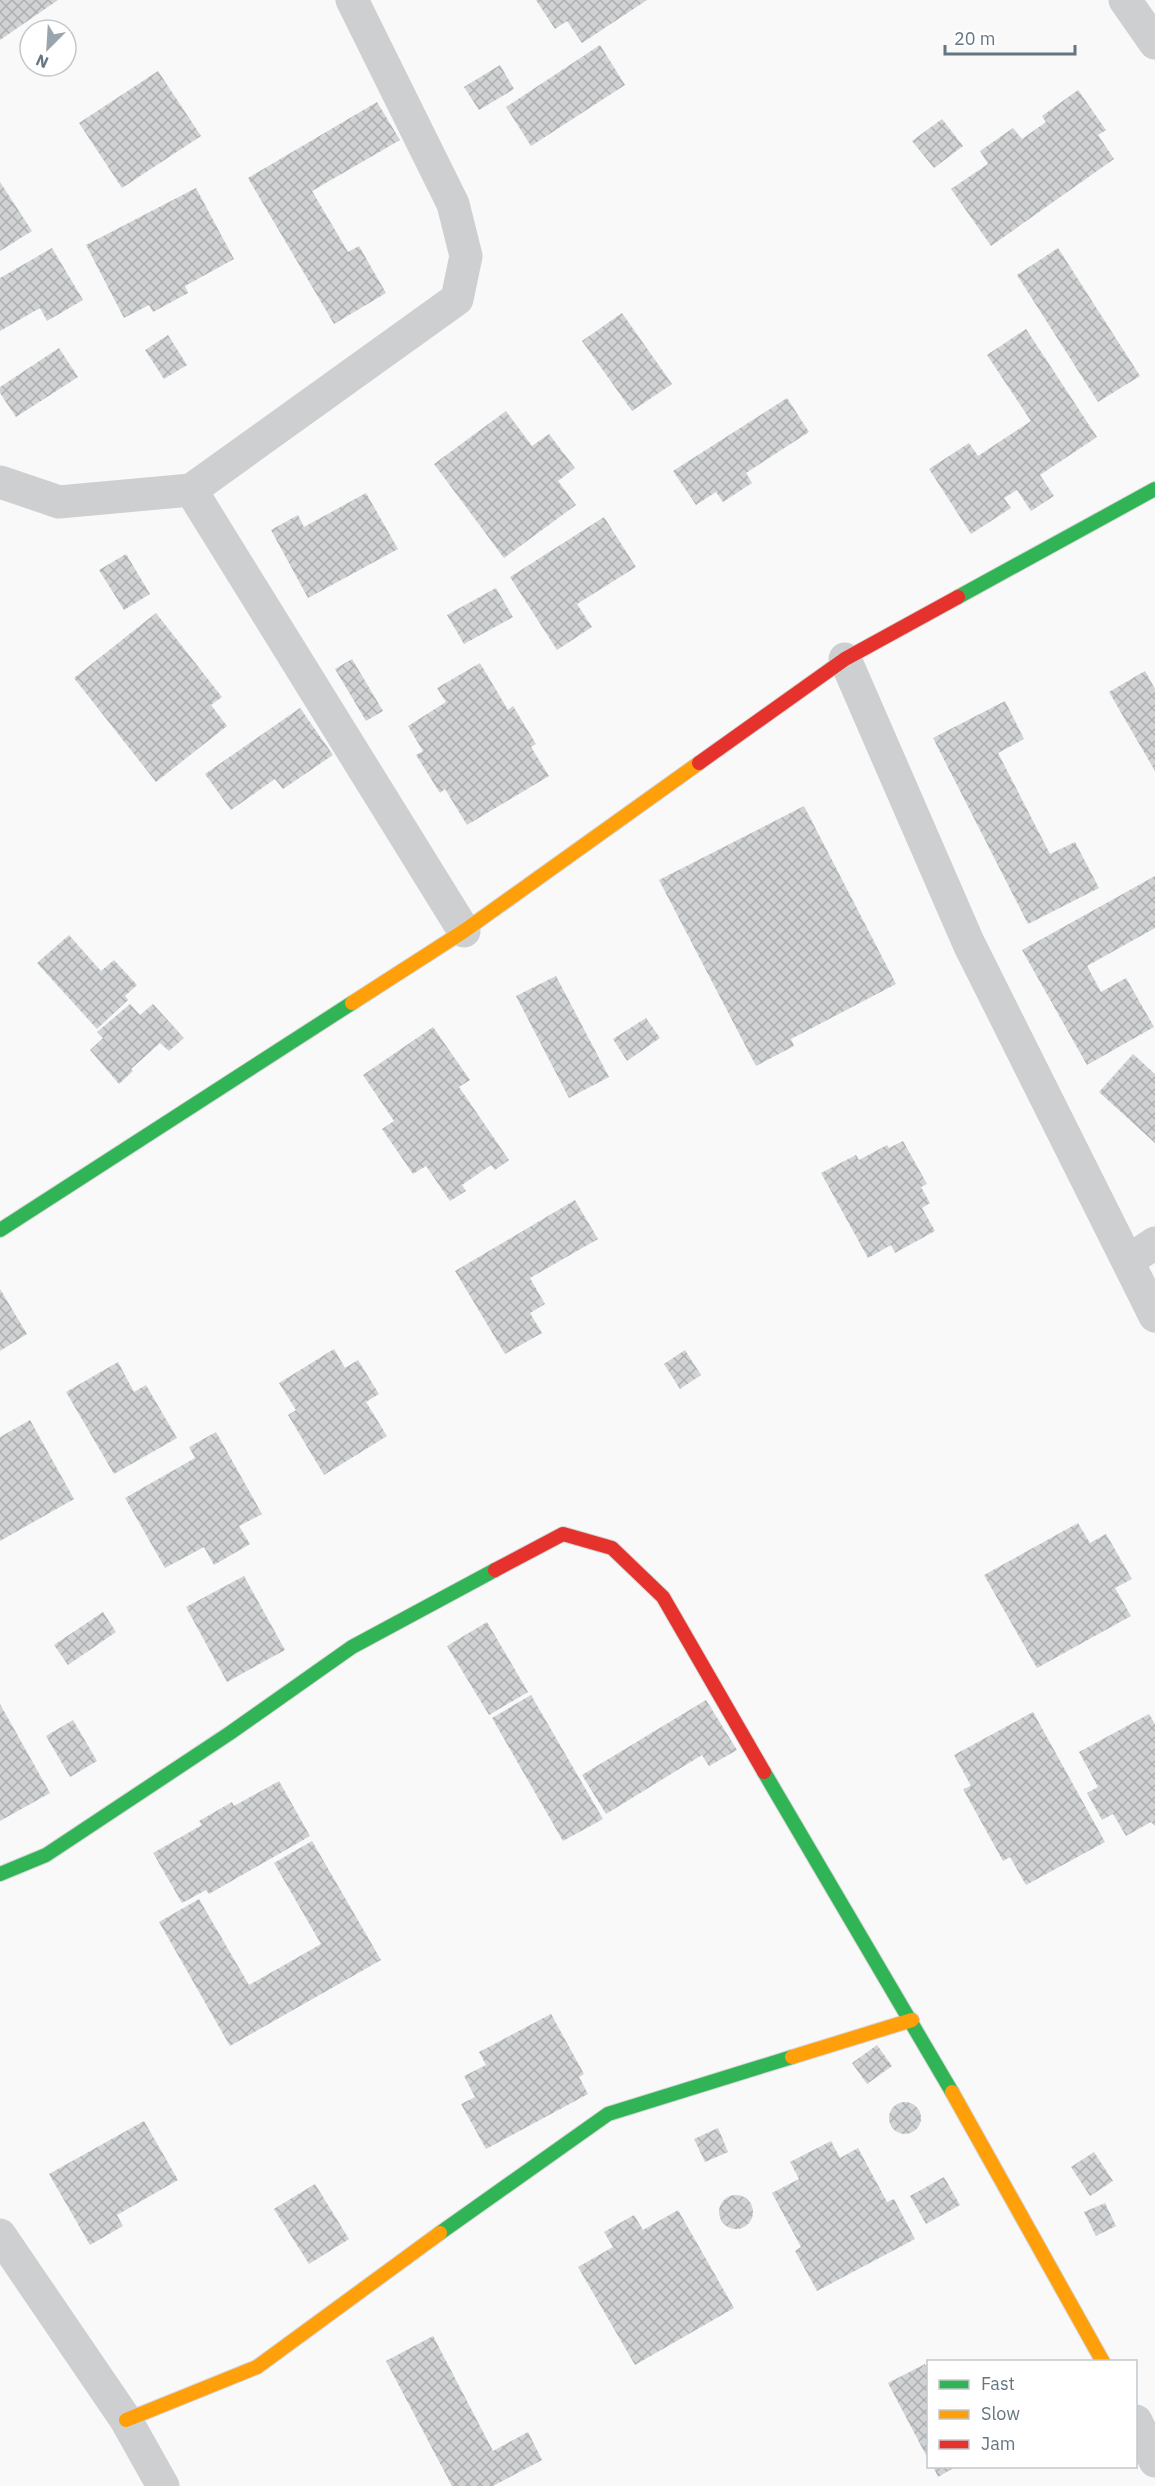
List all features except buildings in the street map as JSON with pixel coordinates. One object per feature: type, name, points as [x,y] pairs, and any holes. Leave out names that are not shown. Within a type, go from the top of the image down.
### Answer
[{"type":"street","points":[[0,482],[59,502],[191,490],[457,299],[466,256],[453,204],[352,0]]},
{"type":"street","points":[[1125,0],[1155,43]]},
{"type":"street","points":[[0,1230],[464,931],[845,659],[1155,489]]},
{"type":"street","points":[[191,490],[464,931]]},
{"type":"street","points":[[845,659],[969,944],[1155,1316]]},
{"type":"street","points":[[1128,1261],[1155,1243]]},
{"type":"street","points":[[0,1874],[46,1855],[230,1733],[352,1647],[563,1534],[612,1548],[663,1597],[737,1727],[912,2020],[1102,2360]]},
{"type":"street","points":[[126,2420],[257,2367],[311,2325],[608,2114],[912,2020]]},
{"type":"street","points":[[0,2235],[126,2420],[163,2486]]},
{"type":"street","points":[[1137,2423],[1155,2462]]},
{"type":"traffic: fast","points":[[958,597],[1155,489]]},
{"type":"traffic: fast","points":[[0,1230],[352,1003]]},
{"type":"traffic: fast","points":[[0,1874],[46,1855],[230,1733],[352,1647],[495,1570]]},
{"type":"traffic: fast","points":[[764,1772],[952,2092]]},
{"type":"traffic: fast","points":[[440,2233],[608,2114],[792,2057]]},
{"type":"traffic: slow","points":[[352,1003],[464,931],[699,763]]},
{"type":"traffic: slow","points":[[792,2057],[912,2020]]},
{"type":"traffic: slow","points":[[952,2092],[1102,2360]]},
{"type":"traffic: slow","points":[[126,2420],[257,2367],[440,2233]]},
{"type":"traffic: jam","points":[[699,763],[845,659],[958,597]]},
{"type":"traffic: jam","points":[[495,1570],[563,1534],[612,1548],[663,1597],[764,1772]]}]
